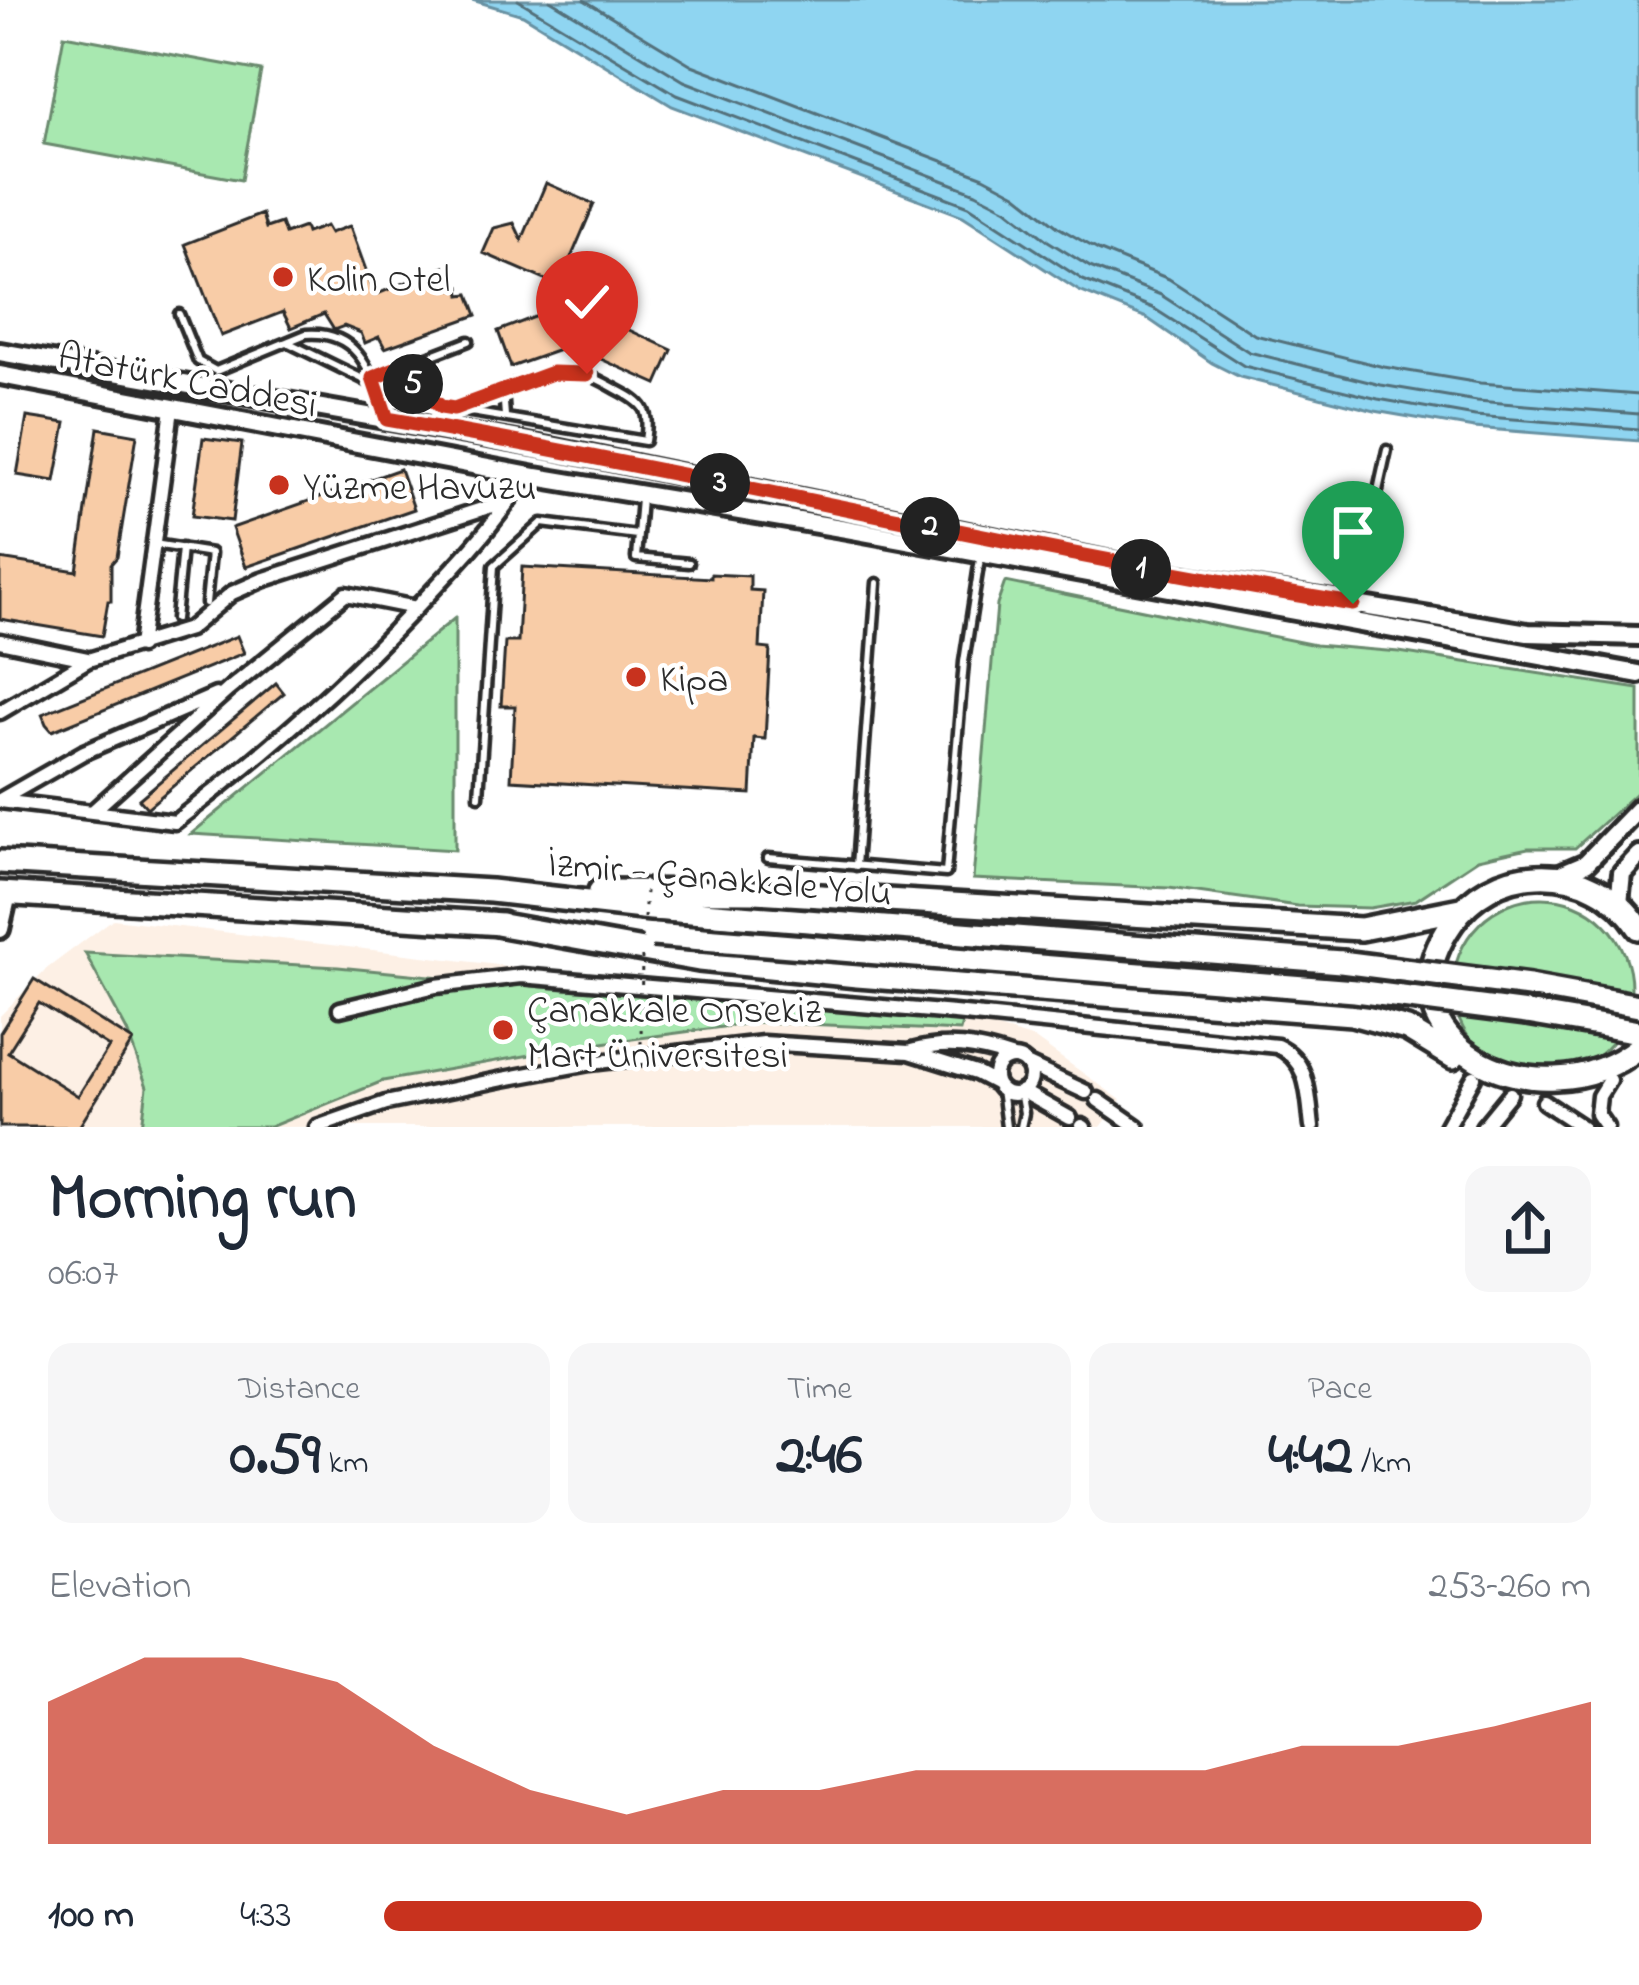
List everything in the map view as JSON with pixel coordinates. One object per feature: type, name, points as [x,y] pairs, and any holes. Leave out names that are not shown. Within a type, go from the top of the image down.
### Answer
[{"type":"highway","name":"İzmir - Çanakkale Yolu","points":[[0,862],[491,891],[651,909],[1341,962],[1639,1006]]},
{"type":"highway","points":[[1453,1057],[1432,1002],[1432,968],[1442,937],[1461,909],[1490,888],[1523,876],[1558,875],[1591,884],[1619,904],[1639,928]]},
{"type":"highway","points":[[491,891],[755,892],[1361,928],[1461,909]]},
{"type":"highway","points":[[4,893],[491,923],[699,960],[1352,1014],[1407,1029],[1453,1057],[1474,1077],[1510,1094],[1544,1102],[1585,1093],[1623,1072],[1639,1047]]},
{"type":"highway","name":"İzmir - Çanakkale Yolu","points":[[491,923],[1355,991],[1639,1033]]},
{"type":"main road","name":"Atatürk Caddesi","points":[[0,352],[528,444],[982,546],[1639,674]]},
{"type":"main road","name":"Atatürk Caddesi","points":[[0,375],[641,495],[1528,632],[1639,636]]},
{"type":"main road","points":[[386,449],[387,419]]},
{"type":"main road","points":[[525,476],[528,444]]},
{"type":"main road","points":[[1558,875],[1586,862],[1639,808]]},
{"type":"main road","points":[[1619,904],[1622,873],[1639,855]]},
{"type":"main road","points":[[0,929],[4,893]]},
{"type":"street","points":[[140,646],[172,409]]},
{"type":"street","points":[[0,801],[175,822],[251,764],[352,675],[487,532],[525,476]]},
{"type":"street","points":[[0,712],[88,660],[189,629],[232,593],[262,580],[510,500]]},
{"type":"street","points":[[92,812],[228,690],[346,594],[416,608]]},
{"type":"street","points":[[0,641],[88,660]]},
{"type":"street","points":[[0,801],[84,752],[228,690]]},
{"type":"street","points":[[340,1009],[436,986],[521,976],[954,1012],[1277,1046],[1298,1060],[1306,1080],[1309,1127]]},
{"type":"street","points":[[317,1127],[386,1103],[590,1064],[763,1043],[910,1052],[1010,1093],[1021,1091],[1029,1082],[1020,1061]]},
{"type":"street","points":[[910,1052],[936,1044],[979,1046],[1092,1096],[1130,1125]]},
{"type":"street","points":[[999,1086],[998,1066],[1020,1061]]},
{"type":"street","points":[[1606,1127],[1597,1114],[1599,1096],[1623,1072]]},
{"type":"street","points":[[1446,1127],[1474,1077]]},
{"type":"street","points":[[1021,1091],[1078,1124]]},
{"type":"street","points":[[1484,1127],[1510,1094]]},
{"type":"street","points":[[1544,1102],[1582,1127]]},
{"type":"lane","points":[[179,314],[198,361],[212,370],[321,333],[358,351],[368,362],[387,419]]},
{"type":"lane","points":[[374,382],[395,369],[469,341]]},
{"type":"lane","points":[[286,342],[374,382]]},
{"type":"lane","points":[[395,369],[441,407],[645,441],[649,418],[642,402],[579,373],[552,373],[454,409]]},
{"type":"lane","points":[[503,390],[506,418]]},
{"type":"lane","points":[[1353,604],[1387,450]]},
{"type":"lane","points":[[641,495],[635,559],[689,563]]},
{"type":"lane","points":[[479,796],[494,566],[542,523],[638,535]]},
{"type":"lane","points":[[154,544],[212,553],[206,603]]},
{"type":"lane","points":[[768,858],[946,873],[964,662],[982,546]]},
{"type":"lane","points":[[175,619],[182,548]]},
{"type":"lane","points":[[856,866],[877,583]]},
{"type":"lane","points":[[999,1086],[1006,1127]]},
{"type":"lane","points":[[1021,1091],[1021,1127]]},
{"type":"path","points":[[641,964],[641,1044]]},
{"type":"shaded area","name":"Çanakkale Onsekiz Mart Üniversitesi","points":[[113,919],[977,1022],[1035,1039],[1121,1100],[1101,1127],[0,1127],[0,1016],[45,970]]},
{"type":"green space","points":[[64,35],[261,71],[241,180],[44,144]]},
{"type":"green space","points":[[1005,582],[1315,645],[1399,652],[1639,689],[1639,790],[1575,848],[1528,848],[1478,859],[1416,900],[1370,908],[1297,906],[1169,888],[973,879],[997,605]]},
{"type":"green space","points":[[455,618],[455,850],[191,834]]},
{"type":"green space","points":[[1542,898],[1576,905],[1605,924],[1624,953],[1631,987],[1624,1021],[1605,1050],[1576,1069],[1542,1076],[1508,1069],[1479,1050],[1460,1021],[1453,987],[1460,953],[1479,924],[1508,905]]},
{"type":"green space","points":[[85,953],[338,967],[563,989],[771,999],[963,1020],[960,1031],[760,1022],[587,1045],[383,1081],[270,1127],[142,1127],[147,1087],[127,1031]]},
{"type":"water","points":[[472,0],[1639,0],[1639,441],[1474,428],[1375,411],[1240,377],[1147,318],[1079,291],[963,216],[672,106],[523,15]]},
{"type":"building","points":[[546,183],[594,204],[559,286],[483,253],[494,228],[514,223],[522,240]]},
{"type":"building","name":"Kolin Otel","points":[[262,214],[266,228],[281,223],[285,234],[304,227],[306,233],[326,226],[330,233],[350,226],[375,295],[444,267],[453,289],[460,287],[461,295],[469,294],[477,315],[385,348],[379,337],[365,343],[361,333],[344,326],[334,330],[324,314],[291,328],[283,312],[221,336],[185,244]]},
{"type":"building","points":[[545,313],[559,350],[511,367],[498,331]]},
{"type":"building","points":[[599,316],[672,350],[657,384],[583,351]]},
{"type":"building","points":[[27,417],[66,423],[55,481],[17,475]]},
{"type":"building","points":[[98,428],[137,435],[102,636],[0,619],[0,559],[77,571]]},
{"type":"building","points":[[203,438],[242,443],[232,521],[192,516]]},
{"type":"building","points":[[400,469],[414,509],[246,567],[232,528]]},
{"type":"building","name":"Kipa","points":[[522,567],[750,576],[750,590],[763,591],[760,648],[770,649],[765,739],[754,738],[751,794],[511,780],[515,706],[501,706],[505,642],[518,642]]},
{"type":"building","points":[[237,636],[244,653],[52,731],[46,724],[42,714]]},
{"type":"building","points":[[276,683],[284,693],[147,808],[139,799]]},
{"type":"building","points":[[34,979],[133,1041],[79,1127],[0,1127],[0,1033]],"holes":[[[39,1003],[109,1047],[78,1096],[8,1052]]]},
{"type":"place","name":"Kolin Otel","points":[[283,277]]},
{"type":"place","name":"Yüzme Havuzu","points":[[279,485]]},
{"type":"place","name":"Kipa","points":[[636,677]]},
{"type":"place","name":"Çanakkale Onsekiz Mart Üniversitesi","points":[[503,1030]]},
{"type":"route","points":[[587,374],[552,373],[454,409],[441,407],[395,369],[373,378],[387,419],[1179,576],[1353,604]]}]
